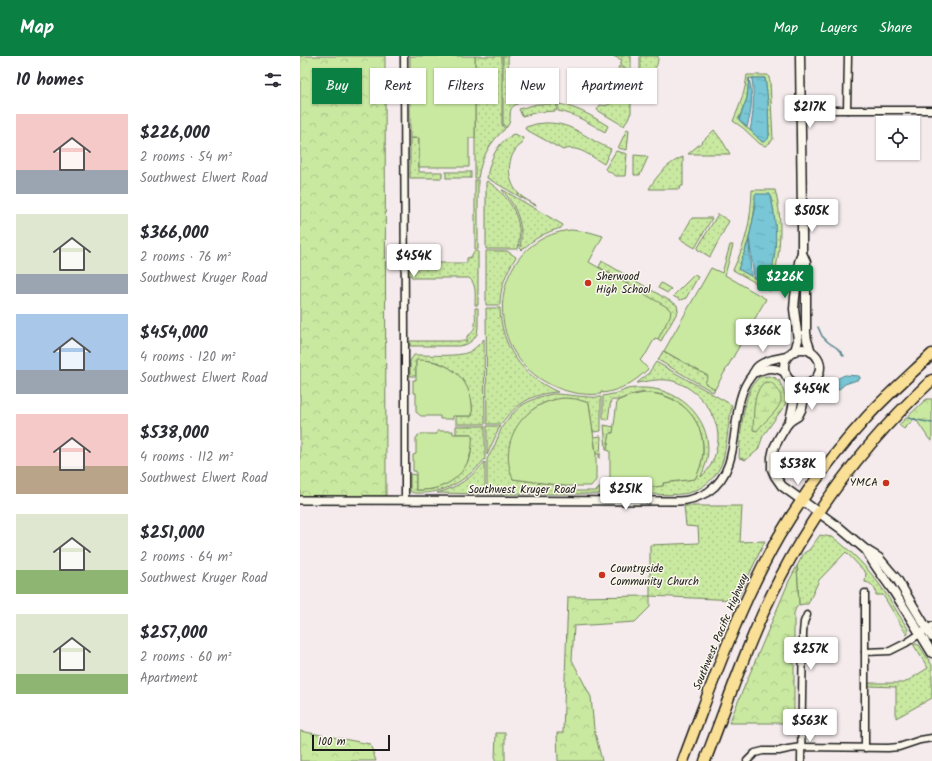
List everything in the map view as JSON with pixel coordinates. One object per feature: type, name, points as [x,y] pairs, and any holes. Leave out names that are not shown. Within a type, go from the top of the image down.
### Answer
[{"type":"highway","name":"Southwest Pacific Highway","points":[[683,761],[740,613],[776,541],[823,471],[867,418],[932,354]]},
{"type":"highway","points":[[705,761],[746,654],[780,577],[791,557],[835,489],[865,450],[895,416],[932,380]]},
{"type":"main road","points":[[800,56],[802,253],[799,262],[794,309],[798,340],[792,353],[786,361],[785,367],[788,378],[792,382],[803,385],[814,380]]},
{"type":"main road","points":[[802,253],[806,262],[806,333],[811,352]]},
{"type":"main road","points":[[792,353],[800,350],[811,352],[819,360],[820,366],[817,377],[805,393],[802,408],[798,416],[790,421],[778,438],[772,457],[772,469],[774,476],[782,486],[840,528],[866,550],[872,562],[932,636]]},
{"type":"main road","points":[[790,421],[794,398],[792,382]]},
{"type":"main road","points":[[926,630],[932,653]]},
{"type":"street","points":[[404,56],[405,500]]},
{"type":"street","points":[[847,110],[848,56]]},
{"type":"street","points":[[800,110],[932,110]]},
{"type":"street","name":"Southwest Kruger Road","points":[[300,500],[679,501],[696,498],[714,487],[723,476],[727,468],[731,456],[742,392],[746,382],[756,368],[761,364],[792,353]]},
{"type":"street","points":[[753,374],[768,368],[781,370],[786,373]]},
{"type":"street","points":[[865,593],[865,748]]},
{"type":"street","points":[[801,761],[803,633],[804,622],[807,615]]},
{"type":"street","points":[[865,652],[890,651],[926,630]]},
{"type":"street","points":[[747,761],[756,753],[763,751],[779,751],[801,747],[888,748],[899,747],[920,740],[932,738]]},
{"type":"green space","points":[[300,56],[385,56],[385,68],[370,68],[370,104],[385,104],[386,496],[300,496]]},
{"type":"green space","points":[[410,56],[475,56],[475,68],[434,68],[434,104],[475,104],[475,138],[469,138],[469,167],[419,167],[419,138],[410,138],[410,104],[426,104],[426,68],[410,68]]},
{"type":"green space","points":[[475,56],[502,56],[502,125],[505,129],[495,139],[487,151],[481,164],[478,178],[475,178],[475,104],[498,104],[498,68],[475,68]]},
{"type":"green space","points":[[503,56],[508,56],[508,68],[506,68],[506,104],[516,104],[512,107],[509,124],[506,128],[503,124]]},
{"type":"green space","points":[[613,56],[631,56],[631,68],[625,68],[620,65],[622,60]]},
{"type":"green space","points":[[640,56],[658,56],[658,61],[655,68],[640,68]]},
{"type":"green space","points":[[747,75],[768,75],[770,81],[773,139],[765,146],[760,144],[733,121],[742,98]],"holes":[[[749,78],[765,78],[768,102],[769,136],[754,134],[740,121],[739,118],[747,98]]]},
{"type":"green space","points":[[537,104],[557,104],[556,111],[539,112],[522,116],[519,109]]},
{"type":"green space","points":[[558,104],[565,105],[584,112],[608,126],[605,132],[588,122],[558,111]]},
{"type":"green space","points":[[631,104],[631,113],[624,126],[597,110],[600,105]]},
{"type":"green space","points":[[555,123],[572,128],[611,149],[604,164],[579,150],[563,150],[525,129],[526,127],[536,124]]},
{"type":"green space","points":[[627,129],[629,130],[627,150],[618,148]]},
{"type":"green space","points":[[714,130],[730,154],[688,154],[701,143]]},
{"type":"green space","points":[[515,134],[523,138],[522,144],[516,149],[510,162],[509,169],[512,183],[515,190],[520,195],[536,206],[487,178],[489,166],[497,148],[511,135]]},
{"type":"green space","points":[[410,138],[419,138],[419,172],[442,172],[442,178],[410,178]]},
{"type":"green space","points":[[616,151],[627,154],[625,176],[616,176],[605,169]]},
{"type":"green space","points":[[634,155],[648,157],[640,175],[634,175]]},
{"type":"green space","points":[[683,157],[683,186],[681,186],[680,189],[649,189],[663,170]]},
{"type":"green space","points":[[446,172],[471,172],[471,178],[446,178]]},
{"type":"green space","points":[[475,180],[478,180],[478,249],[475,249]]},
{"type":"green space","points":[[487,181],[503,194],[514,210],[519,229],[518,249],[486,249]]},
{"type":"green space","points":[[502,190],[563,225],[561,228],[535,239],[522,250],[520,248],[521,232],[518,217],[512,203]]},
{"type":"green space","points":[[752,190],[775,190],[778,202],[780,241],[770,291],[733,270],[747,231]],"holes":[[[756,194],[772,201],[775,243],[773,266],[767,285],[738,269],[750,232]]]},
{"type":"green space","points":[[718,214],[729,221],[710,257],[697,249]]},
{"type":"green space","points":[[692,218],[712,218],[695,248],[680,239]]},
{"type":"green space","points":[[571,230],[589,232],[603,236],[589,262],[667,307],[671,311],[658,339],[655,338],[646,354],[640,360],[648,369],[627,385],[610,392],[601,392],[601,394],[587,394],[559,389],[546,383],[535,375],[524,365],[516,354],[509,342],[504,323],[503,304],[505,286],[512,270],[522,255],[535,243],[552,234]]},
{"type":"green space","points":[[730,245],[733,245],[725,275],[766,299],[715,389],[705,383],[708,376],[664,351],[711,268],[722,273]]},
{"type":"green space","points":[[474,251],[478,251],[478,305],[475,305],[474,287],[469,278],[413,278],[410,275],[410,263],[467,263],[467,258],[471,257]]},
{"type":"green space","points":[[486,251],[507,251],[516,257],[504,280],[500,305],[486,305]]},
{"type":"green space","points":[[602,261],[677,305],[678,311],[661,341],[656,338],[635,288],[599,267]]},
{"type":"green space","points":[[694,275],[698,277],[686,298],[680,300],[673,296]]},
{"type":"green space","points":[[661,283],[671,289],[668,293],[658,288]]},
{"type":"green space","points":[[475,308],[478,308],[477,334],[473,340],[467,344],[459,346],[410,346],[410,341],[467,341],[467,336],[471,334],[474,328]]},
{"type":"green space","points":[[486,308],[500,308],[504,335],[516,359],[524,369],[534,378],[558,392],[533,397],[519,405],[501,424],[487,424]]},
{"type":"green space","points":[[484,339],[485,424],[456,424],[456,416],[472,416],[471,398],[463,381],[450,368],[430,361],[416,361],[416,376],[410,376],[410,361],[414,355],[464,354],[473,349]]},
{"type":"green space","points":[[663,351],[709,376],[705,383],[715,389],[713,392],[658,360]]},
{"type":"green space","points":[[416,360],[440,364],[450,368],[458,375],[465,383],[469,393],[472,404],[472,416],[453,416],[453,419],[440,419],[440,416],[421,416],[416,412],[416,393],[413,393],[413,380],[416,380]]},
{"type":"green space","points":[[656,362],[732,405],[721,466],[710,481],[700,488],[688,493],[672,495],[644,494],[645,488],[663,486],[663,483],[695,479],[703,455],[702,436],[693,417],[687,409],[670,398],[660,394],[639,393],[619,400],[611,400],[608,420],[603,419],[603,396],[618,393],[627,389],[638,388],[659,390],[671,394],[683,401],[692,410],[700,421],[705,432],[708,445],[707,459],[701,477],[704,474],[712,462],[717,444],[717,429],[714,420],[710,411],[698,396],[682,384],[664,380],[637,383],[648,374]]},
{"type":"green space","points":[[769,376],[779,380],[785,395],[785,405],[763,436],[758,450],[746,460],[739,458],[743,414],[747,398],[750,390],[759,377]]},
{"type":"green space","points":[[765,382],[771,383],[775,386],[781,396],[781,402],[779,407],[757,431],[753,430],[754,404],[758,391]]},
{"type":"green space","points":[[644,393],[661,395],[675,401],[687,409],[695,421],[701,434],[703,448],[701,464],[695,479],[663,483],[663,486],[645,488],[645,486],[616,486],[610,480],[610,451],[607,450],[610,433],[613,433],[617,401],[629,396]]},
{"type":"green space","points":[[552,394],[601,397],[601,431],[593,432],[589,403],[578,400],[557,399],[539,406],[530,411],[523,419],[512,439],[509,457],[513,479],[565,486],[564,491],[596,491],[600,488],[600,494],[487,494],[487,459],[494,447],[502,427],[511,415],[522,405],[539,397]]},
{"type":"green space","points":[[565,398],[576,399],[589,403],[596,454],[596,480],[591,486],[565,486],[513,479],[509,465],[509,451],[512,437],[518,425],[526,415],[537,407],[550,401]]},
{"type":"green space","points":[[927,399],[932,399],[932,441],[929,439],[915,418],[904,429],[899,425]]},
{"type":"green space","points":[[604,425],[614,427],[613,433],[610,433],[607,450],[606,450]]},
{"type":"green space","points":[[456,426],[485,426],[485,459],[465,478],[449,487],[431,492],[413,493],[410,491],[410,474],[416,475],[416,490],[433,489],[454,479],[468,462],[471,453],[472,434],[456,434]]},
{"type":"green space","points":[[487,426],[500,426],[487,455]]},
{"type":"green space","points":[[437,431],[453,431],[453,434],[472,434],[472,446],[469,457],[465,467],[458,476],[450,482],[429,490],[416,490],[416,471],[413,471],[413,455],[416,454],[416,438],[421,434],[437,434]]},
{"type":"green space","points":[[601,436],[599,458],[599,454],[596,454],[594,437]]},
{"type":"green space","points":[[485,462],[485,494],[437,493],[463,482]]},
{"type":"green space","points":[[604,488],[609,491],[641,491],[641,494],[604,494]]},
{"type":"green space","points":[[684,506],[742,506],[740,542],[765,541],[737,600],[650,596],[650,545],[699,543],[698,527],[686,526]]},
{"type":"green space","points":[[820,535],[831,536],[851,552],[868,570],[884,591],[908,629],[907,635],[883,595],[876,595],[873,586],[870,583],[865,582],[866,573],[846,552],[819,580],[808,604],[799,605],[797,566],[804,553],[809,550]]},
{"type":"green space","points":[[797,566],[799,605],[794,613],[794,723],[729,723],[789,581]]},
{"type":"green space","points":[[650,596],[650,607],[635,622],[574,626],[572,660],[591,697],[594,729],[602,761],[558,761],[557,733],[563,733],[568,597]]},
{"type":"green space","points":[[913,644],[919,645],[932,665],[932,698],[896,718],[896,687],[869,686],[869,683],[904,683],[928,668]]},
{"type":"green space","points":[[300,731],[370,744],[376,761],[300,761]]},
{"type":"green space","points":[[496,733],[505,733],[505,761],[495,761]]},
{"type":"water","points":[[749,78],[751,103],[747,127],[739,120],[747,98]]},
{"type":"water","points":[[752,78],[765,78],[768,102],[769,136],[764,142],[750,130],[753,104]]},
{"type":"water","points":[[755,194],[770,194],[773,205],[776,240],[771,275],[767,285],[754,278],[749,238],[755,210]]},
{"type":"water","points":[[749,240],[751,276],[738,269]]},
{"type":"water","points":[[845,375],[859,376],[860,379],[845,384],[831,396],[820,401],[819,400],[818,397],[820,395],[837,379]]},
{"type":"waterway","points":[[818,327],[822,336],[837,348],[844,356]]},
{"type":"waterway","points":[[908,418],[932,423]]},
{"type":"place","name":"Sherwood High School","points":[[588,283]]},
{"type":"place","name":"YMCA","points":[[886,483]]},
{"type":"place","name":"Countryside Community Church","points":[[602,575]]}]
